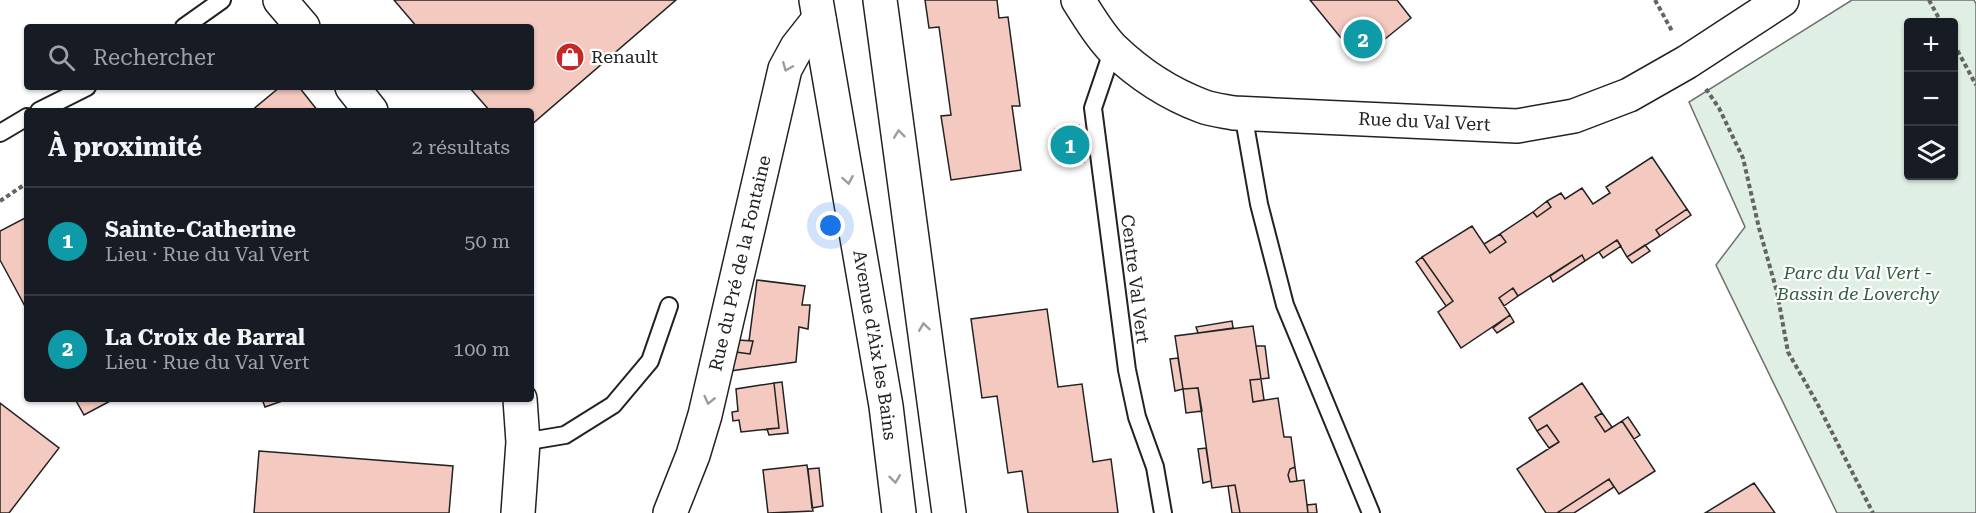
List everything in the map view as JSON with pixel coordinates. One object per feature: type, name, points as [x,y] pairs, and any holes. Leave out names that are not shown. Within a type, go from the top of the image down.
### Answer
[{"type":"street","points":[[280,0],[300,24]]},
{"type":"street","points":[[880,0],[950,513]]},
{"type":"street","name":"Rue du Val Vert","points":[[1078,0],[1113,49],[1147,76],[1204,107],[1243,113],[1518,126],[1574,116],[1629,95],[1687,62],[1782,0]]},
{"type":"street","name":"Rue du Pré de la Fontaine","points":[[670,513],[693,455],[705,415],[785,69],[818,9]]},
{"type":"street","name":"Avenue d'Aix les Bains","points":[[818,9],[886,406],[899,513]]},
{"type":"street","points":[[354,90],[369,108]]},
{"type":"street","points":[[518,513],[523,442],[520,402]]},
{"type":"lane","points":[[188,24],[222,0]]},
{"type":"lane","name":"Centre Val Vert","points":[[1113,49],[1093,108],[1127,370],[1137,417],[1155,467],[1163,513]]},
{"type":"lane","points":[[45,108],[81,90]]},
{"type":"lane","points":[[1243,113],[1260,204],[1285,304],[1371,513]]},
{"type":"lane","points":[[0,133],[24,119]]},
{"type":"lane","points":[[523,442],[565,435],[613,405],[650,361],[669,306]]},
{"type":"path","points":[[1929,0],[1939,18]]},
{"type":"path","points":[[1958,53],[1976,85]]},
{"type":"path","points":[[1687,62],[1719,108],[1743,158],[1777,292],[1788,352],[1873,513]]},
{"type":"path","points":[[0,201],[24,185]]},
{"type":"green space","name":"Parc du Val Vert - Bassin de Loverchy","points":[[1852,0],[1974,0],[1976,4],[1976,513],[1837,513],[1716,265],[1745,227],[1689,102]]},
{"type":"building","name":"Renault","points":[[394,0],[676,0],[534,122],[534,108],[487,108],[472,90],[534,90],[534,24],[414,24]]},
{"type":"building","points":[[925,0],[997,0],[999,18],[1008,17],[1020,106],[1012,106],[1021,170],[951,180],[941,116],[951,115],[939,27],[929,28]]},
{"type":"building","points":[[1310,0],[1397,0],[1411,18],[1359,60]]},
{"type":"building","points":[[276,90],[301,90],[316,108],[255,108]]},
{"type":"building","points":[[1079,125],[1084,162],[1061,165],[1055,129]]},
{"type":"building","points":[[1652,157],[1687,209],[1656,230],[1660,236],[1627,257],[1617,240],[1585,261],[1582,255],[1518,296],[1513,288],[1499,298],[1510,315],[1461,348],[1438,312],[1453,301],[1422,257],[1472,226],[1490,253],[1506,242],[1500,234],[1533,212],[1537,217],[1551,207],[1547,201],[1561,193],[1565,199],[1582,188],[1593,204],[1610,193],[1606,187]]},
{"type":"building","points":[[1547,201],[1551,207],[1537,217],[1533,212]]},
{"type":"building","points":[[1687,209],[1691,215],[1660,236],[1656,230]]},
{"type":"building","points":[[24,219],[24,304],[0,260],[0,231]]},
{"type":"building","points":[[1500,234],[1506,242],[1490,253],[1484,244]]},
{"type":"building","points":[[1617,240],[1621,246],[1603,258],[1599,252]]},
{"type":"building","points":[[1645,245],[1650,251],[1632,263],[1627,257]]},
{"type":"building","points":[[1582,255],[1585,261],[1553,282],[1550,276]]},
{"type":"building","points":[[1422,257],[1453,301],[1446,306],[1416,262]]},
{"type":"building","points":[[757,280],[805,286],[802,305],[810,305],[808,329],[799,327],[796,362],[730,371],[736,352],[750,354],[753,341],[749,341]]},
{"type":"building","points":[[1513,288],[1518,296],[1504,306],[1499,298]]},
{"type":"building","points":[[1047,309],[1058,387],[1082,384],[1093,462],[1111,459],[1118,513],[1028,513],[1022,471],[1008,473],[997,396],[982,398],[971,319]]},
{"type":"building","points":[[1510,315],[1514,322],[1497,333],[1493,328]]},
{"type":"building","points":[[1232,321],[1233,328],[1198,333],[1196,327]]},
{"type":"building","points":[[1253,326],[1261,379],[1250,380],[1253,402],[1278,398],[1284,437],[1291,437],[1295,467],[1290,469],[1288,475],[1290,482],[1304,480],[1308,513],[1240,513],[1235,485],[1212,488],[1198,388],[1183,389],[1175,336]]},
{"type":"building","points":[[738,340],[753,341],[750,354],[736,352]]},
{"type":"building","points":[[1256,346],[1265,346],[1269,378],[1261,379]]},
{"type":"building","points":[[1178,358],[1183,389],[1175,391],[1170,359]]},
{"type":"building","points":[[1261,379],[1264,400],[1253,402],[1250,380]]},
{"type":"building","points":[[782,382],[788,433],[769,435],[767,429],[779,428],[774,383]]},
{"type":"building","points":[[774,383],[779,428],[741,432],[739,420],[733,421],[732,412],[738,411],[736,389]]},
{"type":"building","points":[[1582,383],[1602,413],[1595,417],[1605,432],[1622,421],[1655,471],[1619,494],[1609,479],[1557,513],[1546,513],[1517,469],[1559,442],[1547,425],[1537,431],[1529,418]]},
{"type":"building","points":[[1198,388],[1202,411],[1186,413],[1183,389]]},
{"type":"building","points":[[77,402],[108,402],[84,415]]},
{"type":"building","points":[[263,402],[279,402],[265,407]]},
{"type":"building","points":[[0,403],[59,448],[9,513],[0,513]]},
{"type":"building","points":[[1602,413],[1612,427],[1605,432],[1595,417]]},
{"type":"building","points":[[1628,417],[1640,435],[1634,439],[1622,421]]},
{"type":"building","points":[[1547,425],[1559,442],[1549,448],[1537,431]]},
{"type":"building","points":[[1206,448],[1211,481],[1203,483],[1198,449]]},
{"type":"building","points":[[259,451],[453,466],[449,513],[254,513]]},
{"type":"building","points":[[807,465],[813,511],[768,513],[763,470]]},
{"type":"building","points":[[1295,467],[1297,481],[1290,482],[1288,475],[1290,469]]},
{"type":"building","points":[[819,468],[823,506],[812,508],[808,469]]},
{"type":"building","points":[[1609,479],[1614,487],[1574,513],[1557,513]]},
{"type":"building","points":[[1754,483],[1775,513],[1705,513]]},
{"type":"building","points":[[1235,485],[1240,513],[1232,513],[1228,486]]},
{"type":"building","points":[[1316,504],[1317,513],[1308,513],[1307,505]]},
{"type":"place","name":"La Croix de Barral","points":[[1363,39]]},
{"type":"place","name":"Renault","points":[[570,57]]},
{"type":"place","name":"Sainte-Catherine","points":[[1070,145]]}]
